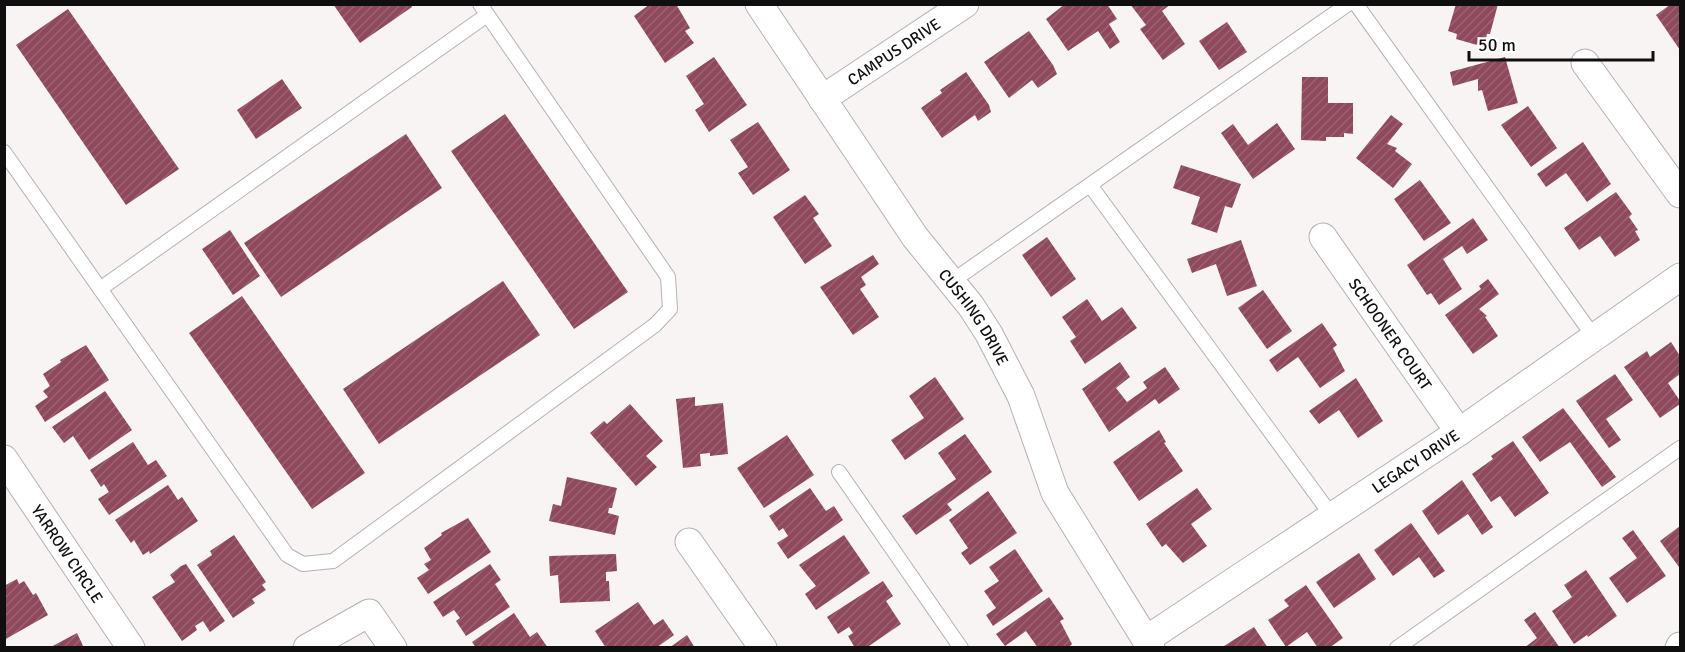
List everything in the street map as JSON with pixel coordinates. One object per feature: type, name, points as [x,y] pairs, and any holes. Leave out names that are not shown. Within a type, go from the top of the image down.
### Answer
[{"type":"street","name":"CUSHING DRIVE","points":[[759,4],[915,237],[989,334],[1021,396],[1055,493],[1149,643]]},
{"type":"street","name":"CAMPUS DRIVE","points":[[822,99],[965,4]]},
{"type":"street","points":[[1585,63],[1680,194]]},
{"type":"street","name":"SCHOONER COURT","points":[[1323,237],[1459,432]]},
{"type":"street","name":"LEGACY DRIVE","points":[[1149,643],[1332,516],[1459,432],[1680,277]]},
{"type":"street","name":"YARROW CIRCLE","points":[[4,459],[131,648]]},
{"type":"street","points":[[689,542],[763,648]]},
{"type":"street","points":[[307,648],[369,613],[393,648]]},
{"type":"lane","points":[[951,282],[1348,4]]},
{"type":"lane","points":[[1356,4],[1594,338]]},
{"type":"lane","points":[[4,152],[100,289],[287,555],[303,564],[333,561],[655,325],[670,309],[668,277],[484,10],[100,289]]},
{"type":"lane","points":[[1090,185],[1332,516]]},
{"type":"lane","points":[[1396,648],[1680,448]]},
{"type":"lane","points":[[839,472],[961,648]]},
{"type":"building","points":[[333,4],[411,4],[412,7],[360,43]]},
{"type":"building","points":[[650,4],[676,4],[690,28],[685,31],[694,43],[665,63],[634,16]]},
{"type":"building","points":[[1065,4],[1107,4],[1117,19],[1109,24],[1120,42],[1110,49],[1098,31],[1068,51],[1046,19]]},
{"type":"building","points":[[1130,4],[1171,4],[1162,11],[1185,44],[1163,60],[1140,29],[1146,25]]},
{"type":"building","points":[[1456,4],[1498,4],[1484,47],[1456,39],[1457,34],[1448,31]]},
{"type":"building","points":[[1671,4],[1680,4],[1680,50],[1656,15]]},
{"type":"building","points":[[68,9],[179,169],[126,205],[16,45]]},
{"type":"building","points":[[1227,22],[1247,52],[1219,70],[1199,41]]},
{"type":"building","points":[[1029,31],[1057,74],[1038,88],[1032,80],[1009,98],[984,62]]},
{"type":"building","points":[[714,57],[747,105],[709,132],[695,110],[704,104],[686,76]]},
{"type":"building","points":[[1505,57],[1518,103],[1488,111],[1482,90],[1478,91],[1478,79],[1453,86],[1450,72]]},
{"type":"building","points":[[966,72],[989,105],[991,112],[978,121],[975,115],[942,138],[921,108],[942,93],[940,90]]},
{"type":"building","points":[[1302,77],[1328,77],[1328,103],[1353,103],[1353,134],[1344,133],[1344,137],[1326,137],[1326,141],[1301,140]]},
{"type":"building","points":[[282,79],[302,108],[256,139],[237,110]]},
{"type":"building","points":[[1528,106],[1557,148],[1531,167],[1501,125]]},
{"type":"building","points":[[505,114],[628,292],[574,329],[451,151]]},
{"type":"building","points":[[1391,115],[1403,124],[1387,144],[1397,148],[1395,151],[1412,164],[1393,188],[1356,158]]},
{"type":"building","points":[[758,122],[790,170],[753,195],[738,173],[748,167],[730,140]]},
{"type":"building","points":[[1277,123],[1295,149],[1253,179],[1221,133],[1233,124],[1248,145]]},
{"type":"building","points":[[406,134],[442,188],[281,297],[244,243]]},
{"type":"building","points":[[1583,142],[1611,184],[1587,202],[1566,173],[1546,187],[1537,174]]},
{"type":"building","points":[[1181,165],[1241,184],[1232,208],[1225,206],[1217,233],[1191,224],[1200,197],[1173,188]]},
{"type":"building","points":[[1420,180],[1451,223],[1424,241],[1394,199]]},
{"type":"building","points":[[1616,192],[1632,214],[1629,217],[1638,230],[1635,231],[1640,240],[1615,257],[1600,236],[1579,250],[1564,228]]},
{"type":"building","points":[[805,195],[819,214],[813,218],[832,246],[805,264],[773,217]]},
{"type":"building","points":[[1473,218],[1488,240],[1467,254],[1462,246],[1443,259],[1462,289],[1439,305],[1431,293],[1427,295],[1407,265]]},
{"type":"building","points":[[230,230],[260,276],[233,295],[202,249]]},
{"type":"building","points":[[1047,237],[1076,279],[1051,297],[1022,255]]},
{"type":"building","points":[[1241,240],[1257,286],[1227,296],[1216,264],[1192,273],[1187,259]]},
{"type":"building","points":[[873,255],[879,264],[861,277],[866,285],[860,289],[879,317],[853,335],[820,287]]},
{"type":"building","points":[[1488,279],[1499,294],[1479,309],[1487,316],[1485,317],[1498,336],[1473,354],[1445,315],[1481,289],[1479,286]]},
{"type":"building","points":[[503,281],[540,335],[379,444],[343,389]]},
{"type":"building","points":[[1263,290],[1292,331],[1267,349],[1238,308]]},
{"type":"building","points":[[242,296],[365,473],[312,509],[189,333]]},
{"type":"building","points":[[1087,299],[1102,321],[1122,307],[1137,328],[1085,364],[1070,341],[1076,337],[1062,317]]},
{"type":"building","points":[[1322,323],[1337,345],[1333,348],[1345,371],[1320,388],[1298,357],[1277,372],[1269,360]]},
{"type":"building","points":[[1671,342],[1680,356],[1680,374],[1668,383],[1680,404],[1660,418],[1624,367],[1647,351],[1650,357]]},
{"type":"building","points":[[86,345],[109,380],[45,422],[35,406],[48,397],[43,391],[50,386],[43,374],[61,362],[60,360]]},
{"type":"building","points":[[1120,362],[1130,377],[1116,388],[1127,402],[1147,388],[1143,382],[1165,367],[1180,389],[1159,404],[1155,399],[1109,432],[1082,389]]},
{"type":"building","points":[[1615,374],[1633,400],[1606,419],[1621,440],[1609,448],[1576,401]]},
{"type":"building","points":[[935,377],[964,419],[905,460],[891,440],[924,418],[909,396]]},
{"type":"building","points":[[1356,378],[1383,421],[1358,438],[1339,410],[1319,424],[1309,411]]},
{"type":"building","points":[[105,391],[132,430],[89,460],[73,436],[64,443],[52,427]]},
{"type":"building","points":[[695,397],[695,406],[723,403],[728,454],[710,456],[710,453],[700,454],[701,466],[683,468],[676,399]]},
{"type":"building","points":[[630,404],[663,441],[646,456],[657,467],[636,486],[590,433],[604,421],[607,424]]},
{"type":"building","points":[[1563,408],[1616,477],[1602,487],[1570,442],[1540,462],[1522,437]]},
{"type":"building","points":[[1159,430],[1166,442],[1164,443],[1183,471],[1139,501],[1113,462]]},
{"type":"building","points":[[965,434],[992,472],[947,504],[952,510],[916,535],[902,516],[956,479],[938,453]]},
{"type":"building","points":[[787,435],[814,475],[764,508],[737,468]]},
{"type":"building","points":[[1513,441],[1549,493],[1515,517],[1500,496],[1491,502],[1472,474],[1493,459],[1491,456]]},
{"type":"building","points":[[133,442],[148,465],[156,460],[167,476],[109,515],[98,499],[109,492],[104,484],[101,487],[90,470]]},
{"type":"building","points":[[567,477],[617,488],[612,508],[609,508],[608,513],[619,516],[615,535],[549,521],[553,504],[561,506]]},
{"type":"building","points":[[1462,480],[1493,527],[1482,535],[1468,514],[1438,535],[1422,511]]},
{"type":"building","points":[[168,485],[178,500],[182,497],[198,521],[150,554],[149,551],[143,555],[134,540],[131,543],[115,520]]},
{"type":"building","points":[[810,488],[826,511],[834,506],[843,520],[788,559],[777,543],[788,536],[783,528],[779,531],[769,516]]},
{"type":"building","points":[[1197,488],[1212,509],[1191,524],[1207,546],[1183,563],[1166,544],[1162,547],[1146,524]]},
{"type":"building","points":[[988,491],[1017,533],[970,565],[961,553],[968,548],[949,520]]},
{"type":"building","points":[[468,518],[491,552],[428,594],[417,578],[429,570],[424,564],[431,560],[424,548],[442,535],[441,533]]},
{"type":"building","points":[[1411,523],[1445,571],[1434,578],[1419,557],[1393,576],[1374,550]]},
{"type":"building","points":[[1680,526],[1680,566],[1679,567],[1660,541]]},
{"type":"building","points":[[1633,530],[1666,576],[1627,603],[1609,578],[1637,558],[1622,538]]},
{"type":"building","points":[[234,535],[266,582],[262,585],[266,590],[252,599],[255,603],[233,618],[197,565],[212,555],[210,551]]},
{"type":"building","points":[[844,535],[870,573],[816,610],[805,594],[816,586],[799,565]]},
{"type":"building","points":[[1015,549],[1043,591],[993,626],[986,615],[996,608],[984,591],[999,581],[989,567]]},
{"type":"building","points":[[1359,553],[1376,579],[1334,608],[1316,582]]},
{"type":"building","points":[[616,554],[617,571],[606,572],[610,601],[560,603],[558,575],[550,576],[549,556]]},
{"type":"building","points":[[186,564],[225,621],[210,632],[203,621],[195,626],[197,630],[182,641],[152,597],[175,582],[170,575]]},
{"type":"building","points":[[490,564],[501,580],[495,584],[510,607],[466,636],[456,621],[460,618],[454,610],[443,617],[433,602]]},
{"type":"building","points":[[1586,570],[1617,616],[1574,644],[1552,611],[1572,597],[1564,585]]},
{"type":"building","points":[[17,579],[19,584],[24,581],[33,595],[36,593],[48,615],[4,640],[4,586]]},
{"type":"building","points":[[883,581],[893,596],[886,601],[901,624],[866,648],[855,648],[848,636],[853,633],[849,627],[838,634],[827,617]]},
{"type":"building","points":[[1306,585],[1343,638],[1329,648],[1318,648],[1307,632],[1286,647],[1268,620],[1289,606],[1284,600]]},
{"type":"building","points":[[1049,597],[1064,619],[1060,621],[1072,644],[1068,648],[1038,648],[1026,631],[1005,646],[996,634]]},
{"type":"building","points":[[638,602],[654,625],[663,619],[674,635],[656,648],[606,648],[595,631]]},
{"type":"building","points":[[1535,612],[1560,648],[1524,648],[1537,638],[1524,620]]},
{"type":"building","points":[[514,613],[530,637],[537,632],[548,648],[476,648],[472,642]]},
{"type":"building","points":[[1254,627],[1268,648],[1225,648],[1224,646]]},
{"type":"building","points":[[77,633],[84,648],[49,648]]},
{"type":"building","points":[[687,635],[695,648],[669,648]]}]
